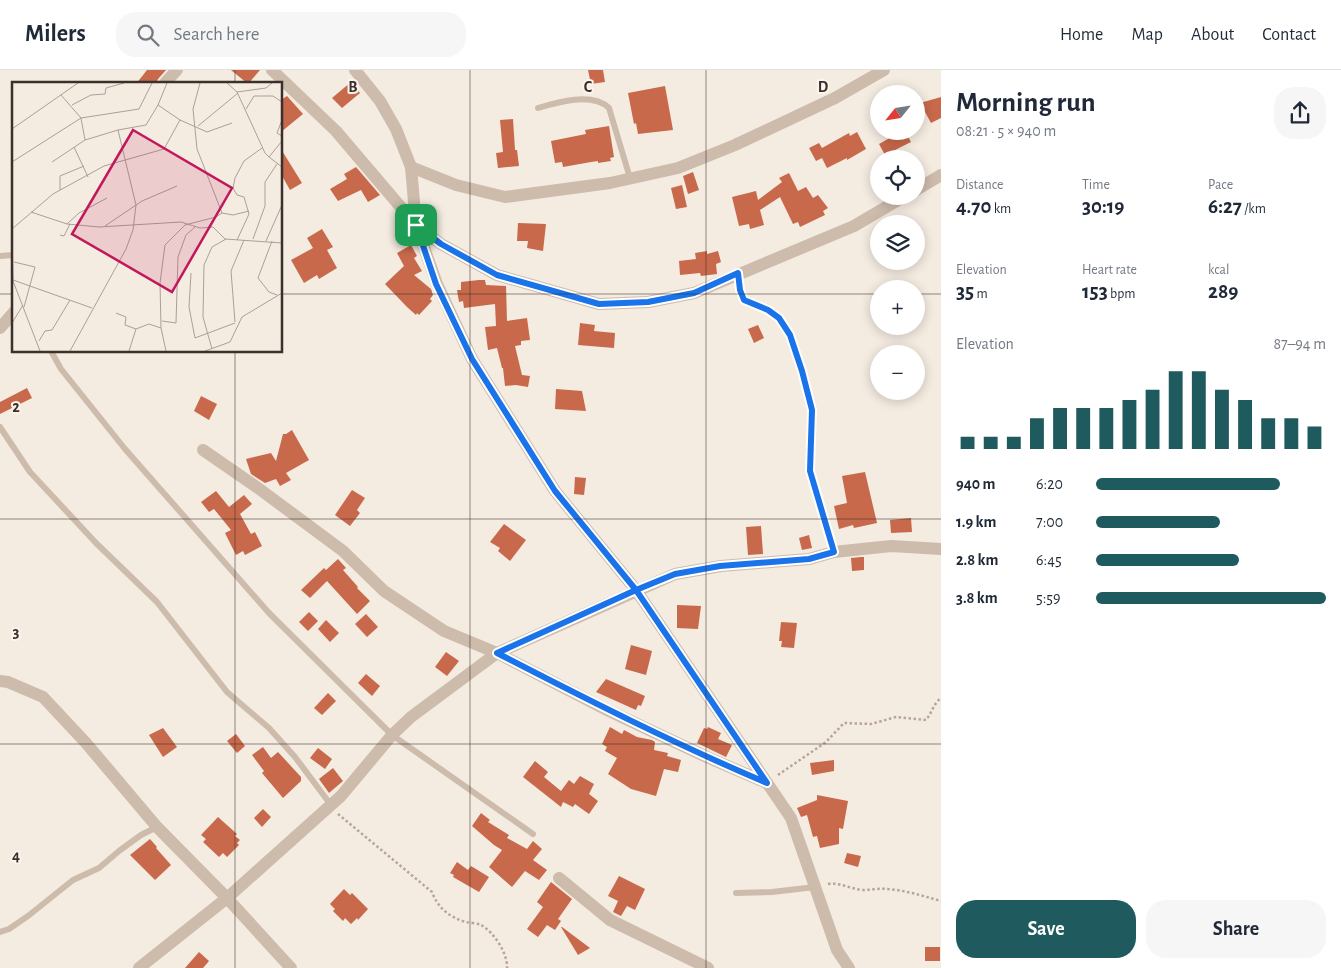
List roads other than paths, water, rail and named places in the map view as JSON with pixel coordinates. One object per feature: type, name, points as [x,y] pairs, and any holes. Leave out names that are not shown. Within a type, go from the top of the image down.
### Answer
[{"type":"street","points":[[166,82],[177,70]]},
{"type":"street","points":[[272,70],[336,131],[416,225],[441,244],[497,275],[599,304],[648,302],[694,293],[854,226],[890,205]]},
{"type":"street","points":[[355,70],[380,100],[396,129],[411,167],[416,225],[436,284],[472,359],[555,491],[636,590],[791,818],[837,950],[849,968]]},
{"type":"street","points":[[411,167],[456,185],[505,197],[630,178],[678,168],[735,145],[835,98],[884,70]]},
{"type":"street","points":[[925,185],[941,175]]},
{"type":"street","points":[[0,328],[12,314]]},
{"type":"street","points":[[203,450],[343,551],[384,591],[444,631],[497,653],[605,709],[767,783]]},
{"type":"street","points":[[139,968],[227,898],[341,796],[392,735],[410,717],[497,653],[675,574],[720,566],[809,559],[834,552],[892,546],[941,550]]},
{"type":"street","points":[[0,681],[8,682],[43,697],[86,743],[157,827],[227,898],[291,968]]},
{"type":"street","points":[[559,878],[610,920],[708,968]]},
{"type":"lane","points":[[538,108],[561,102],[588,100],[602,102],[609,108],[630,178]]},
{"type":"lane","points":[[738,273],[740,290],[744,300],[768,310],[779,318],[790,335],[812,410],[810,471],[834,552]]},
{"type":"lane","points":[[52,352],[61,369],[125,449],[269,613],[392,735],[533,834]]},
{"type":"lane","points":[[0,427],[36,479],[96,543],[157,602],[227,692],[268,728],[295,756],[331,805]]},
{"type":"lane","points":[[0,932],[9,929],[28,916],[73,880],[99,868],[119,850],[157,827]]},
{"type":"lane","points":[[736,893],[772,892],[815,887]]}]
